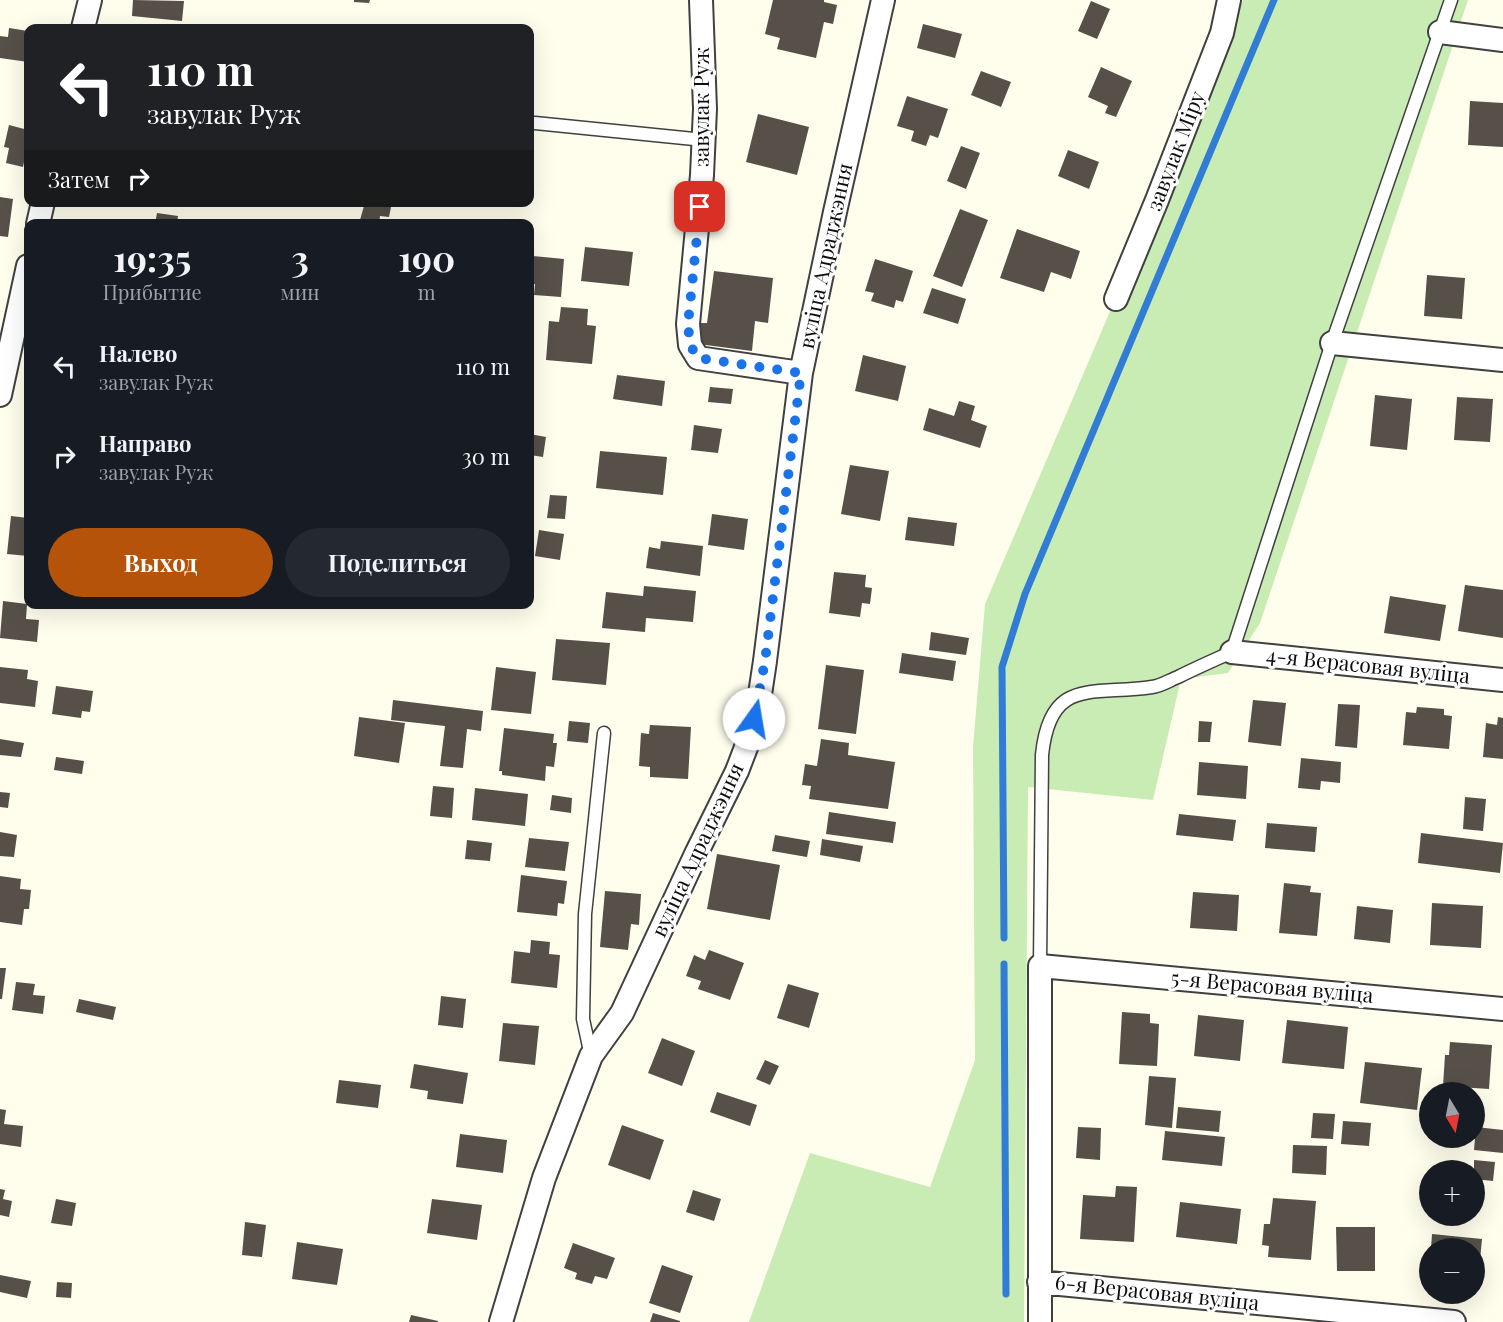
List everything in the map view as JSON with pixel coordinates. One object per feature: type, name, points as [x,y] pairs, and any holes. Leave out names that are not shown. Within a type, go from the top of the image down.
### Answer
[{"type":"street","points":[[84,24],[90,0]]},
{"type":"street","name":"завулак Руж","points":[[700,0],[705,80],[704,140],[700,207],[689,308],[690,345],[698,358],[704,360],[801,373]]},
{"type":"street","name":"вуліца Адраджэння","points":[[501,1322],[544,1178],[591,1056],[622,1013],[696,852],[737,771],[750,736],[759,701],[765,661],[801,373],[883,0]]},
{"type":"street","name":"завулак Міру","points":[[1116,299],[1222,33],[1229,0]]},
{"type":"street","points":[[1440,32],[1503,40]]},
{"type":"street","points":[[0,395],[24,284]]},
{"type":"street","points":[[1332,343],[1503,360]]},
{"type":"street","name":"4-я Верасовая вуліца","points":[[1232,652],[1503,680]]},
{"type":"street","points":[[1040,1322],[1041,966]]},
{"type":"street","name":"5-я Верасовая вуліца","points":[[1041,966],[1503,1009]]},
{"type":"street","name":"6-я Верасовая вуліца","points":[[1039,1282],[1454,1322]]},
{"type":"lane","points":[[1041,966],[1042,756],[1048,721],[1056,708],[1068,697],[1083,693],[1155,687],[1232,652],[1332,343],[1451,0]]},
{"type":"lane","points":[[535,123],[704,140]]},
{"type":"lane","points":[[591,1056],[583,1019],[585,914],[604,733]]},
{"type":"green space","points":[[1243,0],[1468,0],[1260,623],[1228,673],[1181,679],[1153,800],[1028,787],[1024,1322],[749,1322],[810,1153],[930,1187],[975,1060],[973,747],[985,604]]},
{"type":"building","points":[[133,0],[184,1],[182,21],[132,16]]},
{"type":"building","points":[[354,0],[370,0],[369,3],[354,2]]},
{"type":"building","points":[[773,0],[824,0],[824,2],[837,5],[833,24],[824,22],[816,58],[777,49],[780,38],[765,34]]},
{"type":"building","points":[[1091,1],[1110,9],[1097,39],[1078,31]]},
{"type":"building","points":[[923,24],[962,34],[955,58],[917,48]]},
{"type":"building","points":[[9,28],[24,30],[24,61],[0,58],[0,36],[8,37]]},
{"type":"building","points":[[1101,67],[1132,81],[1116,117],[1105,113],[1108,106],[1088,97]]},
{"type":"building","points":[[981,71],[1011,82],[1001,107],[971,95]]},
{"type":"building","points":[[907,96],[948,109],[938,138],[930,135],[926,146],[911,141],[914,131],[897,126]]},
{"type":"building","points":[[1470,101],[1503,103],[1503,147],[1468,145]]},
{"type":"building","points":[[758,114],[809,127],[797,175],[746,162]]},
{"type":"building","points":[[9,125],[24,129],[23,167],[6,163],[9,148],[4,147]]},
{"type":"building","points":[[961,146],[980,153],[966,189],[947,181]]},
{"type":"building","points":[[1068,150],[1099,162],[1089,189],[1058,176]]},
{"type":"building","points":[[0,197],[13,199],[8,237],[0,236]]},
{"type":"building","points":[[364,207],[391,207],[389,217],[360,219]]},
{"type":"building","points":[[960,209],[988,220],[962,287],[933,276]]},
{"type":"building","points":[[157,213],[178,216],[178,219],[156,219]]},
{"type":"building","points":[[1017,229],[1080,251],[1071,279],[1051,272],[1044,292],[1000,278]]},
{"type":"building","points":[[585,247],[633,252],[629,286],[581,281]]},
{"type":"building","points":[[534,256],[564,259],[561,297],[534,295]]},
{"type":"building","points":[[875,259],[913,271],[903,302],[896,300],[894,308],[871,301],[874,293],[865,291]]},
{"type":"building","points":[[714,271],[773,278],[768,323],[755,321],[752,351],[698,344],[701,323],[707,323]]},
{"type":"building","points":[[1427,275],[1465,278],[1462,319],[1424,316]]},
{"type":"building","points":[[932,288],[966,299],[958,324],[923,313]]},
{"type":"building","points":[[561,307],[588,309],[587,325],[596,326],[592,364],[546,360],[549,321],[559,322]]},
{"type":"building","points":[[863,355],[906,366],[898,401],[855,391]]},
{"type":"building","points":[[617,375],[665,381],[662,406],[613,399]]},
{"type":"building","points":[[710,387],[733,389],[731,404],[708,402]]},
{"type":"building","points":[[1375,395],[1412,399],[1407,450],[1370,446]]},
{"type":"building","points":[[1457,397],[1493,399],[1490,442],[1454,440]]},
{"type":"building","points":[[959,401],[975,406],[971,420],[987,426],[980,448],[923,430],[929,408],[954,416]]},
{"type":"building","points":[[694,425],[722,429],[718,453],[691,450]]},
{"type":"building","points":[[534,435],[546,437],[543,457],[534,456]]},
{"type":"building","points":[[600,451],[667,457],[663,495],[596,488]]},
{"type":"building","points":[[850,465],[889,471],[880,521],[841,514]]},
{"type":"building","points":[[550,495],[567,496],[565,519],[547,518]]},
{"type":"building","points":[[712,514],[748,519],[744,550],[708,545]]},
{"type":"building","points":[[11,516],[24,518],[24,556],[7,554]]},
{"type":"building","points":[[908,517],[957,523],[954,546],[905,540]]},
{"type":"building","points":[[539,530],[564,534],[560,560],[535,556]]},
{"type":"building","points":[[661,541],[703,546],[700,576],[646,568],[649,547],[660,549]]},
{"type":"building","points":[[834,572],[866,575],[865,587],[872,588],[870,604],[862,603],[860,617],[829,613]]},
{"type":"building","points":[[1465,585],[1503,590],[1503,638],[1458,631]]},
{"type":"building","points":[[644,586],[696,591],[693,622],[646,618],[645,632],[602,628],[606,592],[643,596]]},
{"type":"building","points":[[1390,596],[1446,605],[1440,641],[1384,633]]},
{"type":"building","points":[[3,601],[24,604],[24,609],[27,609],[26,619],[39,620],[37,642],[0,638]]},
{"type":"building","points":[[931,632],[969,638],[966,655],[929,650]]},
{"type":"building","points":[[556,639],[610,643],[606,685],[552,680]]},
{"type":"building","points":[[902,653],[956,661],[953,681],[899,673]]},
{"type":"building","points":[[826,665],[864,670],[856,734],[818,729]]},
{"type":"building","points":[[0,667],[28,670],[27,679],[38,681],[35,707],[0,703]]},
{"type":"building","points":[[496,667],[536,672],[531,714],[491,710]]},
{"type":"building","points":[[56,686],[93,691],[90,712],[82,711],[81,718],[52,714]]},
{"type":"building","points":[[393,700],[483,711],[481,731],[467,729],[463,768],[440,766],[445,726],[391,720]]},
{"type":"building","points":[[1253,700],[1286,703],[1281,746],[1248,742]]},
{"type":"building","points":[[1338,704],[1360,705],[1357,748],[1335,746]]},
{"type":"building","points":[[1417,707],[1444,709],[1444,715],[1452,716],[1449,749],[1403,745],[1406,712],[1416,713]]},
{"type":"building","points":[[359,717],[405,723],[399,763],[354,756]]},
{"type":"building","points":[[1498,717],[1503,718],[1503,759],[1483,757],[1486,723],[1497,725]]},
{"type":"building","points":[[569,721],[590,723],[588,743],[567,741]]},
{"type":"building","points":[[1199,721],[1212,722],[1210,742],[1198,742]]},
{"type":"building","points":[[650,725],[691,727],[688,779],[650,777],[650,767],[639,766],[641,733],[649,734]]},
{"type":"building","points":[[504,728],[554,734],[553,743],[557,743],[554,767],[546,766],[545,781],[502,775],[502,771],[499,771]]},
{"type":"building","points":[[0,739],[24,743],[21,757],[0,755]]},
{"type":"building","points":[[821,739],[849,743],[848,755],[895,762],[888,809],[809,799],[811,786],[802,785],[805,764],[817,766]]},
{"type":"building","points":[[56,757],[84,761],[82,774],[54,770]]},
{"type":"building","points":[[1301,758],[1341,762],[1340,783],[1321,781],[1320,790],[1298,788]]},
{"type":"building","points":[[1199,762],[1248,766],[1246,799],[1197,795]]},
{"type":"building","points":[[433,786],[454,788],[452,818],[430,816]]},
{"type":"building","points":[[475,788],[528,794],[525,826],[472,820]]},
{"type":"building","points":[[0,792],[10,793],[8,808],[0,807]]},
{"type":"building","points":[[552,795],[572,798],[571,813],[550,810]]},
{"type":"building","points":[[1465,797],[1486,799],[1483,831],[1463,829]]},
{"type":"building","points":[[829,812],[896,822],[893,843],[826,834]]},
{"type":"building","points":[[1179,814],[1236,820],[1233,841],[1176,835]]},
{"type":"building","points":[[1267,823],[1317,827],[1315,852],[1265,848]]},
{"type":"building","points":[[0,832],[17,835],[14,857],[0,856]]},
{"type":"building","points":[[1421,833],[1503,843],[1500,873],[1418,863]]},
{"type":"building","points":[[775,835],[810,841],[807,857],[772,851]]},
{"type":"building","points":[[529,838],[569,842],[565,871],[525,867]]},
{"type":"building","points":[[822,839],[863,846],[860,862],[820,855]]},
{"type":"building","points":[[467,840],[492,843],[490,861],[465,859]]},
{"type":"building","points":[[717,854],[780,865],[770,920],[707,909]]},
{"type":"building","points":[[521,875],[567,881],[564,904],[558,903],[557,916],[517,912]]},
{"type":"building","points":[[0,876],[21,879],[20,889],[31,890],[29,909],[24,909],[22,925],[0,922]]},
{"type":"building","points":[[1284,883],[1311,886],[1310,892],[1321,893],[1317,936],[1279,933]]},
{"type":"building","points":[[605,891],[641,894],[639,925],[631,924],[628,950],[600,947]]},
{"type":"building","points":[[1193,892],[1239,895],[1237,931],[1190,928]]},
{"type":"building","points":[[1432,903],[1483,906],[1481,948],[1430,945]]},
{"type":"building","points":[[1357,906],[1393,910],[1390,943],[1354,939]]},
{"type":"building","points":[[531,940],[550,942],[549,954],[560,955],[557,988],[511,983],[514,951],[530,953]]},
{"type":"building","points":[[709,950],[744,963],[730,1000],[698,989],[701,981],[686,976],[694,955],[705,960]]},
{"type":"building","points":[[0,968],[6,968],[2,999],[0,999]]},
{"type":"building","points":[[16,982],[35,984],[33,995],[45,996],[43,1014],[12,1010]]},
{"type":"building","points":[[788,984],[819,993],[809,1028],[777,1018]]},
{"type":"building","points":[[441,996],[466,999],[463,1028],[438,1025]]},
{"type":"building","points":[[79,999],[116,1007],[113,1020],[76,1012]]},
{"type":"building","points":[[1122,1012],[1150,1014],[1150,1023],[1159,1024],[1157,1066],[1119,1064]]},
{"type":"building","points":[[1198,1015],[1244,1020],[1240,1061],[1194,1056]]},
{"type":"building","points":[[1287,1020],[1348,1027],[1344,1069],[1282,1063]]},
{"type":"building","points":[[503,1023],[539,1026],[535,1065],[499,1061]]},
{"type":"building","points":[[662,1038],[695,1051],[682,1086],[648,1073]]},
{"type":"building","points":[[1450,1042],[1492,1045],[1489,1089],[1485,1089],[1485,1082],[1443,1082],[1445,1055],[1449,1055]]},
{"type":"building","points":[[765,1060],[779,1066],[770,1085],[756,1079]]},
{"type":"building","points":[[1365,1062],[1422,1068],[1417,1110],[1360,1103]]},
{"type":"building","points":[[414,1064],[468,1073],[463,1104],[427,1099],[428,1091],[410,1088]]},
{"type":"building","points":[[1149,1076],[1176,1078],[1172,1128],[1145,1125]]},
{"type":"building","points":[[339,1080],[381,1085],[378,1108],[336,1103]]},
{"type":"building","points":[[717,1092],[757,1105],[750,1126],[710,1112]]},
{"type":"building","points":[[1178,1107],[1221,1111],[1219,1132],[1176,1128]]},
{"type":"building","points":[[0,1109],[6,1110],[4,1124],[23,1126],[21,1147],[0,1144]]},
{"type":"building","points":[[1313,1113],[1335,1114],[1333,1139],[1311,1138]]},
{"type":"building","points":[[1343,1121],[1371,1123],[1369,1146],[1341,1144]]},
{"type":"building","points":[[622,1125],[664,1140],[650,1180],[608,1165]]},
{"type":"building","points":[[1078,1127],[1101,1128],[1100,1160],[1076,1158]]},
{"type":"building","points":[[1485,1128],[1503,1130],[1503,1153],[1474,1150],[1474,1148],[1485,1148]]},
{"type":"building","points":[[1165,1131],[1225,1137],[1222,1166],[1162,1160]]},
{"type":"building","points":[[460,1134],[507,1140],[503,1173],[456,1167]]},
{"type":"building","points":[[1293,1145],[1327,1146],[1326,1175],[1292,1173]]},
{"type":"building","points":[[1485,1161],[1495,1162],[1493,1181],[1485,1180]]},
{"type":"building","points":[[1116,1186],[1137,1187],[1134,1242],[1080,1239],[1083,1195],[1115,1197]]},
{"type":"building","points":[[0,1189],[5,1190],[3,1199],[12,1201],[9,1217],[0,1215]]},
{"type":"building","points":[[693,1190],[721,1199],[714,1221],[686,1212]]},
{"type":"building","points":[[1273,1198],[1316,1201],[1311,1260],[1268,1257],[1269,1246],[1262,1245],[1264,1224],[1270,1224]]},
{"type":"building","points":[[56,1199],[76,1203],[72,1226],[51,1223]]},
{"type":"building","points":[[432,1199],[482,1205],[477,1240],[427,1233]]},
{"type":"building","points":[[1180,1202],[1241,1209],[1237,1244],[1176,1237]]},
{"type":"building","points":[[245,1222],[266,1225],[262,1257],[242,1255]]},
{"type":"building","points":[[1336,1227],[1375,1227],[1375,1271],[1337,1271]]},
{"type":"building","points":[[1432,1234],[1472,1238],[1432,1238]]},
{"type":"building","points":[[297,1242],[343,1249],[337,1285],[292,1279]]},
{"type":"building","points":[[573,1243],[615,1258],[607,1279],[595,1276],[592,1284],[575,1279],[577,1273],[564,1268]]},
{"type":"building","points":[[662,1265],[693,1276],[680,1313],[649,1303]]},
{"type":"building","points":[[0,1275],[31,1281],[27,1298],[0,1292]]},
{"type":"building","points":[[57,1282],[72,1283],[71,1298],[56,1297]]},
{"type":"building","points":[[653,1313],[680,1321],[680,1322],[650,1322]]},
{"type":"building","points":[[411,1315],[438,1321],[438,1322],[409,1322]]},
{"type":"waterway","points":[[1004,938],[1002,667],[1025,594],[1274,0]]},
{"type":"waterway","points":[[1004,964],[1006,1294]]},
{"type":"route","points":[[700,207],[689,308],[690,345],[698,358],[710,362],[801,373],[765,661],[754,719]]}]
